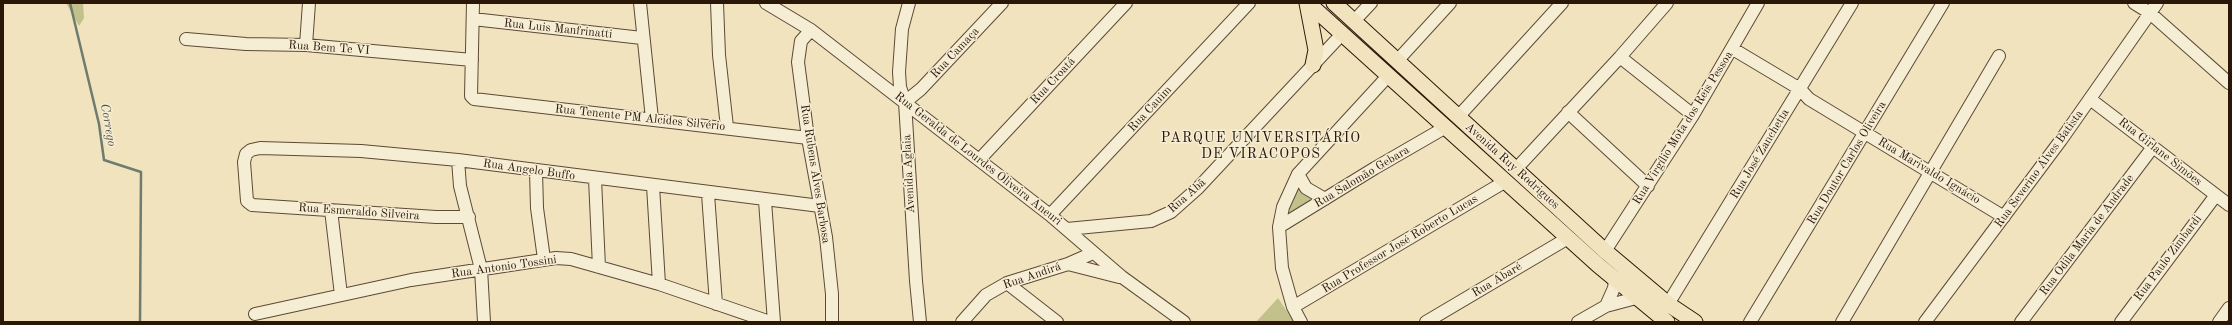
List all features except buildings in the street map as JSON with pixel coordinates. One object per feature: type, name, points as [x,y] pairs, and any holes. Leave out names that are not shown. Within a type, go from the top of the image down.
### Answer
[{"type":"main road","name":"Avenida Ruy Rodrigues","points":[[1307,3],[1598,265],[1636,298],[1667,322]]},
{"type":"main road","points":[[1307,3],[1316,50],[1313,65]]},
{"type":"main road","name":"Avenida Ruy Rodrigues","points":[[1334,3],[1605,251],[1668,304],[1694,322]]},
{"type":"main road","points":[[1342,34],[1354,21]]},
{"type":"main road","points":[[1388,76],[1396,61]]},
{"type":"main road","points":[[1598,265],[1605,251]]},
{"type":"street","points":[[306,45],[309,3]]},
{"type":"street","points":[[472,60],[473,3]]},
{"type":"street","points":[[640,3],[642,38],[652,120]]},
{"type":"street","points":[[717,3],[719,55],[727,127]]},
{"type":"street","name":"Rua Geralda de Lourdes Oliveira Aneuri","points":[[766,3],[812,30],[980,159],[1067,229],[1122,278],[1184,322]]},
{"type":"street","name":"Avenida Aglaia","points":[[909,3],[902,29],[899,72],[900,87],[905,102],[916,281],[920,322]]},
{"type":"street","name":"Rua Camaça","points":[[905,102],[921,89],[1002,3]]},
{"type":"street","name":"Rua Croatá","points":[[980,159],[1126,3]]},
{"type":"street","name":"Rua Cauim","points":[[1050,215],[1249,3]]},
{"type":"street","points":[[1354,21],[1371,3]]},
{"type":"street","points":[[1396,61],[1450,3]]},
{"type":"street","points":[[1458,117],[1562,3]]},
{"type":"street","points":[[1516,169],[1620,57],[1667,3]]},
{"type":"street","name":"Rua Virgílio Mota dos Reis Pessoa","points":[[1605,251],[1693,115],[1733,49],[1758,3]]},
{"type":"street","name":"Rua José Zanchetta","points":[[1668,304],[1852,3]]},
{"type":"street","name":"Rua Doutor Carlos Oliveira","points":[[1750,322],[1866,133],[1943,3]]},
{"type":"street","points":[[2134,3],[2153,8],[2229,83]]},
{"type":"street","name":"Rua Severino Alves Batista","points":[[1925,322],[2090,99],[2153,8]]},
{"type":"street","name":"Rua Luis Manfrinatti","points":[[473,19],[642,38]]},
{"type":"street","name":"Rua Rubens Alves Barbosa","points":[[812,30],[801,41],[798,62],[832,294],[832,322]]},
{"type":"street","name":"Rua Abã","points":[[1067,229],[1151,221],[1171,212],[1198,188],[1342,34]]},
{"type":"street","name":"Rua Bem Te VI","points":[[186,39],[246,44],[306,45],[472,60]]},
{"type":"street","name":"Rua Marivaldo Ignácio","points":[[1733,49],[1800,89],[1809,98],[1931,171],[2004,217]]},
{"type":"street","points":[[1842,322],[1999,56]]},
{"type":"street","points":[[1620,57],[1693,115]]},
{"type":"street","name":"Rua Tenente PM Alcides Silvério","points":[[472,60],[472,98],[652,120],[727,127],[808,138]]},
{"type":"street","points":[[1301,322],[1293,307],[1282,268],[1279,227],[1283,207],[1298,174],[1388,76]]},
{"type":"street","name":"Rua Girlane Simões","points":[[2090,99],[2229,205]]},
{"type":"street","points":[[1568,112],[1648,186]]},
{"type":"street","name":"Rua Salomão Gebara","points":[[1279,227],[1446,127]]},
{"type":"street","name":"Rua Angelo Buffo","points":[[249,204],[244,162],[246,154],[251,150],[260,148],[361,152],[458,160],[708,194],[820,206]]},
{"type":"street","name":"Rua Odila Maria de Andrade","points":[[2021,322],[2153,148]]},
{"type":"street","points":[[458,160],[460,186],[481,269],[484,322]]},
{"type":"street","points":[[536,171],[537,208],[544,259]]},
{"type":"street","points":[[1298,174],[1306,188],[1324,199]]},
{"type":"street","points":[[595,179],[599,267]]},
{"type":"street","name":"Rua Professor José Roberto Lucas","points":[[1293,307],[1506,181]]},
{"type":"street","points":[[653,186],[659,284]]},
{"type":"street","points":[[708,194],[716,304]]},
{"type":"street","name":"Rua Paulo Zimbardi","points":[[2121,322],[2216,195]]},
{"type":"street","points":[[765,201],[774,322]]},
{"type":"street","name":"Rua Esmeraldo Silveira","points":[[249,204],[436,217],[469,217]]},
{"type":"street","points":[[331,210],[341,295]]},
{"type":"street","name":"Rua Abaré","points":[[1426,322],[1568,238]]},
{"type":"street","name":"Rua Andirá","points":[[962,322],[986,295],[1007,283],[1068,264],[1093,253]]},
{"type":"street","name":"Rua Antonio Tossini","points":[[255,314],[411,280],[544,259],[571,259],[659,284],[770,322]]},
{"type":"street","name":"Rua Andirá","points":[[1068,264],[1122,278]]},
{"type":"street","points":[[1606,306],[1614,288],[1615,280]]},
{"type":"street","points":[[1007,283],[1057,322]]},
{"type":"street","points":[[1578,322],[1606,306],[1636,298]]},
{"type":"street","points":[[2219,322],[2229,308]]},
{"type":"shaded area","points":[[66,3],[83,3],[84,18],[79,26]]},
{"type":"shaded area","points":[[1299,186],[1316,199],[1290,214],[1286,210]]},
{"type":"shaded area","points":[[1278,298],[1294,322],[1256,322]]},
{"type":"waterway","name":"Corrego","points":[[70,3],[99,124],[104,160],[141,172],[140,322]]},
{"type":"district","name":"PARQUE UNIVERSITÁRIO DE VIRACOPOS","points":[[1261,146]]}]
